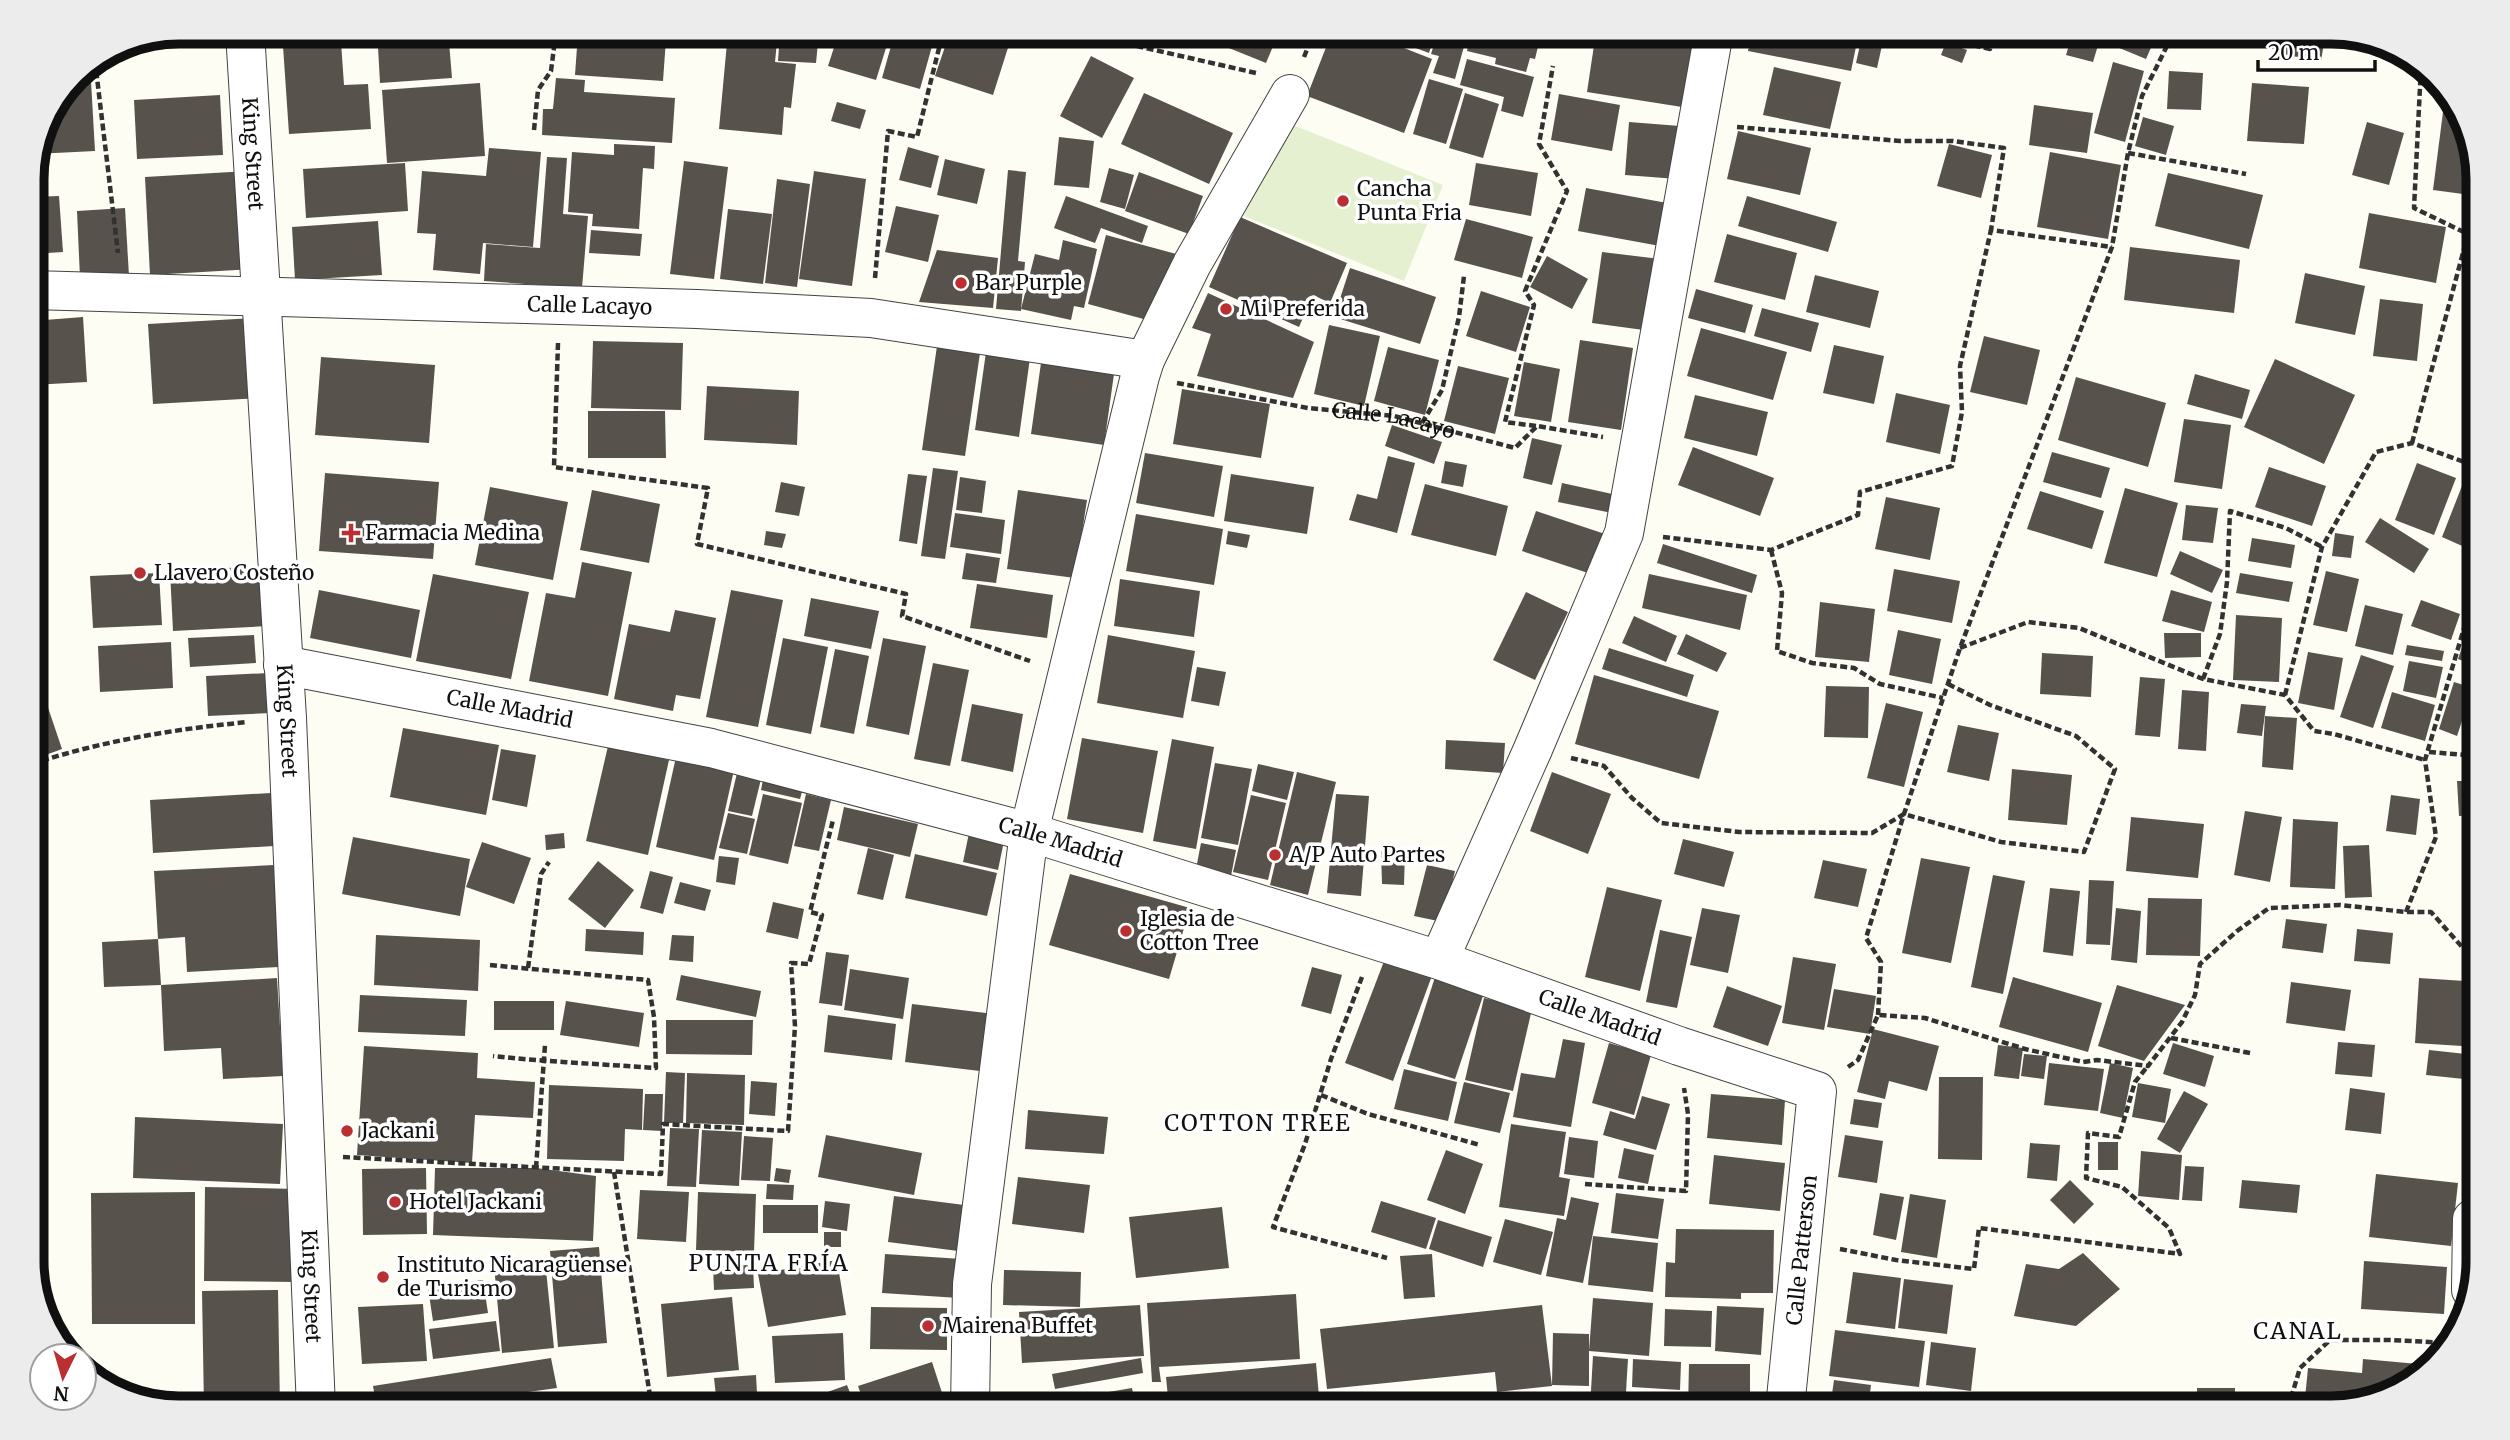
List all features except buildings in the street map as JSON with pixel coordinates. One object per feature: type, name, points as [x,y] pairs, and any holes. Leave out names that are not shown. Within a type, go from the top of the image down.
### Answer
[{"type":"street","name":"King Street","points":[[246,44],[287,718],[315,1396]]},
{"type":"street","points":[[1439,960],[1533,749],[1624,533],[1712,44]]},
{"type":"street","points":[[970,1396],[972,1284],[1029,832],[1142,368],[1279,85]]},
{"type":"street","name":"Calle Lacayo","points":[[44,290],[697,309],[871,318],[1142,368]]},
{"type":"street","name":"Calle Madrid","points":[[284,665],[711,748],[1029,832],[1439,960],[1679,1046],[1817,1091]]},
{"type":"street","name":"Calle Patterson","points":[[1786,1396],[1817,1091]]},
{"type":"path","points":[[534,130],[538,90],[551,71],[554,44]]},
{"type":"path","points":[[871,318],[888,131],[917,136],[940,44]]},
{"type":"path","points":[[1121,44],[1279,85]]},
{"type":"path","points":[[1967,44],[1990,49],[1991,44]]},
{"type":"path","points":[[1817,1091],[1829,1079],[1858,1060],[1878,1016],[1881,962],[1866,938],[1960,648],[2112,247],[2128,153],[2142,96],[2168,44]]},
{"type":"path","points":[[1553,66],[1539,144],[1567,191],[1525,291],[1534,305],[1505,422],[1639,442]]},
{"type":"path","points":[[96,72],[122,292]]},
{"type":"path","points":[[2420,78],[2414,208],[2466,233]]},
{"type":"path","points":[[1624,533],[1771,550],[1857,515],[1860,492],[1952,466],[1962,412],[1960,366],[1991,230],[2004,148],[1953,141],[1900,141],[1698,124]]},
{"type":"path","points":[[2128,153],[2246,174]]},
{"type":"path","points":[[1991,230],[2112,247]]},
{"type":"path","points":[[2412,443],[2466,241]]},
{"type":"path","points":[[1422,423],[1442,390],[1459,317],[1464,276]]},
{"type":"path","points":[[560,305],[554,467],[708,488],[697,544],[906,594],[902,616],[1067,674]]},
{"type":"path","name":"Calle Lacayo","points":[[1142,368],[1308,408],[1394,416],[1515,448],[1537,426]]},
{"type":"path","points":[[2285,695],[2322,547],[2376,452],[2412,443],[2466,463]]},
{"type":"path","points":[[2203,679],[2220,634],[2227,582],[2230,511],[2286,528],[2322,547]]},
{"type":"path","points":[[1771,550],[1782,593],[1777,651],[1812,663],[1854,668],[1880,684],[1943,698]]},
{"type":"path","points":[[2406,912],[2436,837],[2425,760],[2466,621]]},
{"type":"path","points":[[1960,648],[2028,622],[2079,628],[2203,679],[2285,695],[2314,731],[2334,734],[2425,760]]},
{"type":"path","points":[[1533,749],[1604,766],[1632,798],[1661,823],[1739,832],[1872,833],[1904,814],[2001,842],[2084,852],[2115,769],[2076,736],[1990,705],[1948,684]]},
{"type":"path","points":[[44,760],[79,749],[193,727],[287,718]]},
{"type":"path","points":[[2429,752],[2466,756]]},
{"type":"path","points":[[305,1154],[661,1174],[663,1124],[788,1131],[795,1026],[791,963],[808,964],[822,915],[810,912],[842,782]]},
{"type":"path","points":[[528,968],[541,874],[549,862]]},
{"type":"path","points":[[1804,1242],[1896,1260],[1974,1269],[1979,1228],[2180,1254],[2169,1228],[2122,1187],[2086,1178],[2088,1133],[2119,1138],[2135,1082],[2182,1022],[2195,995],[2200,964],[2237,931],[2269,908],[2340,905],[2431,912],[2466,951]]},
{"type":"path","points":[[1375,940],[1331,1059],[1305,1144],[1273,1227],[1387,1258]]},
{"type":"path","points":[[490,965],[648,980],[654,1017],[656,1068],[544,1062],[493,1056]]},
{"type":"path","points":[[1878,1016],[1925,1018],[2025,1049],[2083,1062],[2097,1060],[2148,1066]]},
{"type":"path","points":[[2171,1038],[2250,1053]]},
{"type":"path","points":[[536,1168],[545,1045]]},
{"type":"path","points":[[1585,1184],[1686,1191],[1688,1114],[1679,1046]]},
{"type":"path","points":[[1321,1095],[1368,1114],[1480,1144]]},
{"type":"path","points":[[614,1172],[650,1396]]},
{"type":"path","points":[[2292,1396],[2300,1368],[2330,1340],[2438,1342]]},
{"type":"green space","name":"Cancha Punta Fria","points":[[1283,121],[1443,185],[1404,281],[1244,216]]},
{"type":"place","name":"Cancha Punta Fria","points":[[1343,201]]},
{"type":"place","name":"Bar Purple","points":[[961,283]]},
{"type":"place","name":"Mi Preferida","points":[[1226,309]]},
{"type":"place","name":"Farmacia Medina","points":[[351,533]]},
{"type":"place","name":"Llavero Costeño","points":[[140,573]]},
{"type":"place","name":"A/P Auto Partes","points":[[1275,855]]},
{"type":"place","name":"Iglesia de Cotton Tree","points":[[1126,931]]},
{"type":"place","name":"Jackani","points":[[347,1131]]},
{"type":"place","name":"Hotel Jackani","points":[[395,1202]]},
{"type":"place","name":"Instituto Nicaragüense de Turismo","points":[[383,1277]]},
{"type":"place","name":"Mairena Buffet","points":[[928,1326]]},
{"type":"district","name":"COTTON TREE","points":[[1258,1123]]},
{"type":"district","name":"PUNTA FRÍA","points":[[769,1263]]},
{"type":"district","name":"CANAL","points":[[2298,1331]]}]
